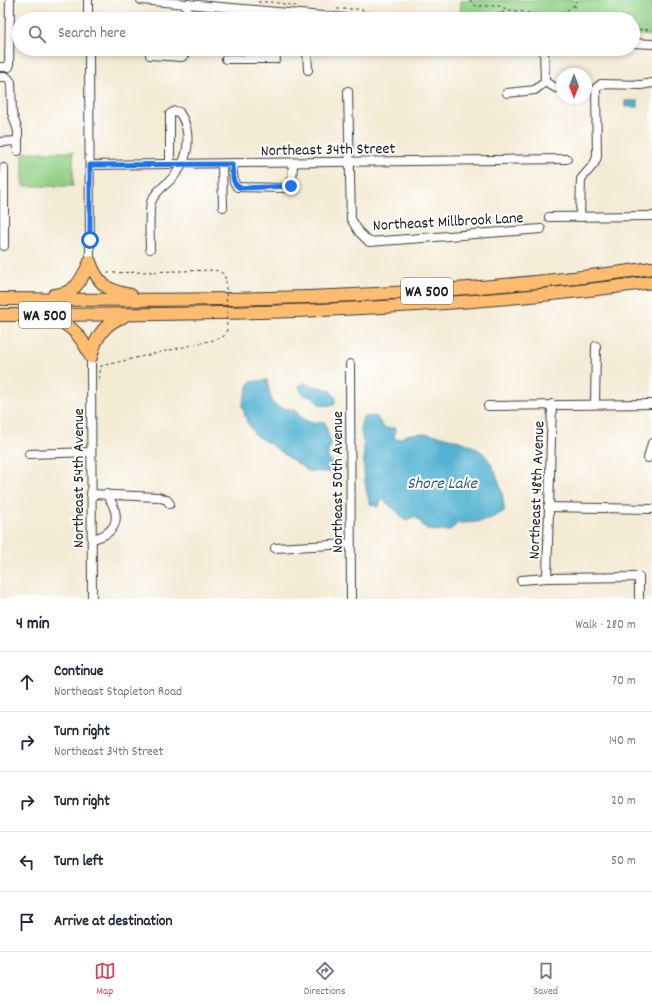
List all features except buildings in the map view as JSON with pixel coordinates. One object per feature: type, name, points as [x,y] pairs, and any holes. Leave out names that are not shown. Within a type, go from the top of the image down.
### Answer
[{"type":"highway","points":[[0,298],[64,294],[78,284],[90,262]]},
{"type":"highway","points":[[90,262],[100,283],[117,292],[130,295],[202,299]]},
{"type":"highway","name":"WA 500","points":[[0,298],[90,300],[311,298],[434,291],[540,282],[652,268]]},
{"type":"highway","name":"WA 500","points":[[0,315],[280,313],[393,308],[527,297],[652,282]]},
{"type":"highway","points":[[0,315],[52,319],[63,322],[79,336],[91,357]]},
{"type":"highway","points":[[91,357],[94,346],[102,331],[112,322],[128,315]]},
{"type":"street","points":[[0,67],[9,67],[10,0]]},
{"type":"street","points":[[88,0],[88,12]]},
{"type":"street","points":[[141,0],[267,12]]},
{"type":"street","points":[[186,12],[187,4]]},
{"type":"street","points":[[640,43],[652,44]]},
{"type":"street","points":[[89,56],[90,262]]},
{"type":"street","points":[[166,56],[183,56]]},
{"type":"street","points":[[307,56],[308,70]]},
{"type":"street","points":[[507,93],[535,90],[544,82],[544,56]]},
{"type":"street","points":[[226,59],[276,59]]},
{"type":"street","points":[[0,77],[7,77],[11,82],[12,113],[16,122],[18,151]]},
{"type":"street","points":[[544,82],[556,88]]},
{"type":"street","points":[[580,216],[581,179],[594,164],[597,157],[596,88],[602,84],[641,85],[652,83]]},
{"type":"street","points":[[348,91],[348,162]]},
{"type":"street","points":[[150,250],[151,201],[160,189],[177,174],[188,152],[184,119],[179,112],[170,114],[170,164]]},
{"type":"street","points":[[0,142],[18,141]]},
{"type":"street","name":"Northeast 34th Street","points":[[90,165],[567,159]]},
{"type":"street","name":"Northeast Millbrook Lane","points":[[348,162],[351,219],[359,232],[369,242],[541,229]]},
{"type":"street","points":[[232,164],[234,182],[237,186],[286,188],[292,184],[293,163]]},
{"type":"street","points":[[222,164],[223,207]]},
{"type":"street","points":[[4,168],[4,246]]},
{"type":"street","points":[[549,217],[652,216]]},
{"type":"street","points":[[595,404],[596,346]]},
{"type":"street","name":"Northeast 54th Avenue","points":[[91,357],[92,599]]},
{"type":"street","name":"Northeast 50th Avenue","points":[[350,364],[351,599]]},
{"type":"street","points":[[488,406],[552,404],[652,404]]},
{"type":"street","name":"Northeast 48th Avenue","points":[[547,578],[552,404]]},
{"type":"street","points":[[648,458],[652,443]]},
{"type":"street","points":[[28,454],[91,452]]},
{"type":"street","points":[[91,494],[158,497],[167,500],[170,504]]},
{"type":"street","points":[[92,539],[103,537],[111,530],[116,522],[114,505],[106,494]]},
{"type":"street","points":[[548,507],[652,509]]},
{"type":"street","points":[[275,548],[350,544]]},
{"type":"street","points":[[521,580],[547,578],[639,577],[639,599]]},
{"type":"path","points":[[470,0],[476,6],[499,6],[509,10],[522,12]]},
{"type":"path","points":[[564,12],[577,0]]},
{"type":"path","points":[[574,4],[577,12]]},
{"type":"path","points":[[502,12],[509,10]]},
{"type":"path","points":[[640,29],[652,30]]},
{"type":"path","points":[[100,376],[102,366],[218,339],[224,336],[227,330],[226,281],[224,274],[215,270],[105,273]]},
{"type":"green space","points":[[461,0],[652,0],[652,36],[640,35],[640,12],[460,12]]},
{"type":"green space","points":[[23,152],[73,152],[73,186],[23,186]]},
{"type":"water","points":[[625,101],[638,101],[638,107],[625,107]]},
{"type":"water","points":[[267,380],[272,403],[279,407],[294,410],[303,419],[312,423],[325,422],[331,444],[328,452],[328,458],[341,470],[340,473],[308,471],[256,436],[247,422],[242,405],[250,382]]},
{"type":"water","points":[[304,383],[330,390],[336,398],[334,405],[322,405],[318,403],[314,397],[304,394],[299,386]]},
{"type":"water","name":"Shore Lake","points":[[376,416],[384,428],[396,428],[394,436],[396,440],[418,433],[436,435],[465,443],[479,450],[489,461],[498,478],[503,496],[504,511],[482,521],[458,523],[449,531],[427,530],[415,516],[405,521],[398,512],[382,499],[378,507],[370,504],[365,482],[364,448],[361,426],[363,417]]},
{"type":"route","points":[[90,240],[90,165],[232,164],[234,182],[241,188],[286,188],[291,186]]}]
